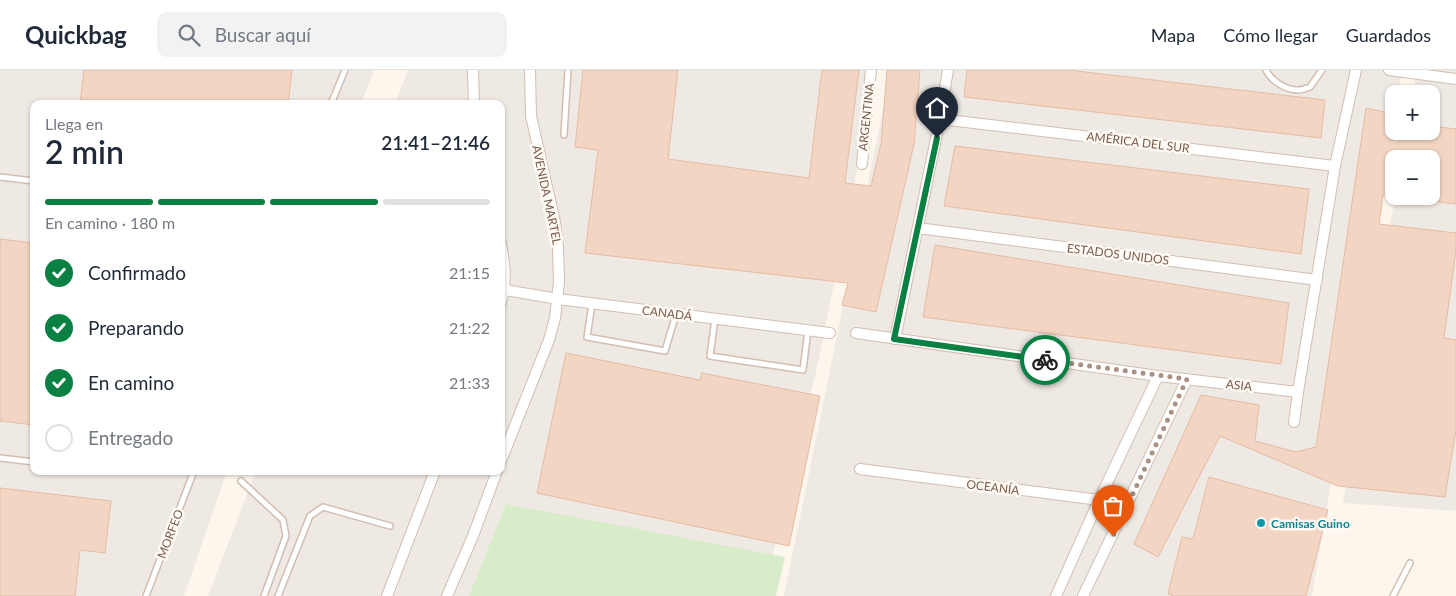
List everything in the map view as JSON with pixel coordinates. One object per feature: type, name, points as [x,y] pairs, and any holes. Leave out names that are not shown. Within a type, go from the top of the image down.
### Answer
[{"type":"street","points":[[473,70],[474,100]]},
{"type":"street","name":"AVENIDA MARTEL","points":[[505,451],[548,340],[558,299],[558,247],[555,222],[531,116],[530,70]]},
{"type":"street","name":"ARGENTINA","points":[[862,164],[871,70]]},
{"type":"street","points":[[894,339],[940,120],[948,70]]},
{"type":"street","points":[[1294,422],[1335,166],[1356,70]]},
{"type":"street","points":[[1389,70],[1456,78]]},
{"type":"street","name":"AMÉRICA DEL SUR","points":[[940,120],[1335,166]]},
{"type":"street","name":"ESTADOS UNIDOS","points":[[918,228],[1317,280]]},
{"type":"street","name":"CANADÁ","points":[[505,290],[558,299],[830,333]]},
{"type":"street","name":"ASIA","points":[[856,333],[1158,376],[1298,392]]},
{"type":"street","points":[[1056,596],[1158,376]]},
{"type":"street","points":[[1083,596],[1187,379]]},
{"type":"street","name":"OCEANÍA","points":[[860,469],[1099,500],[1127,506]]},
{"type":"street","points":[[387,596],[433,475]]},
{"type":"street","points":[[447,596],[473,536],[496,475]]},
{"type":"lane","points":[[333,100],[345,70]]},
{"type":"lane","points":[[564,135],[568,70]]},
{"type":"lane","points":[[1266,70],[1269,76],[1284,87],[1297,90],[1310,87],[1322,70]]},
{"type":"lane","points":[[0,177],[30,181]]},
{"type":"lane","points":[[592,303],[587,337],[664,351],[676,314]]},
{"type":"lane","points":[[715,319],[710,356],[803,370],[808,330]]},
{"type":"lane","points":[[0,458],[30,462]]},
{"type":"lane","name":"MORFEO","points":[[146,596],[192,475]]},
{"type":"lane","points":[[241,480],[283,520],[286,536],[264,596]]},
{"type":"lane","points":[[278,596],[310,516],[323,507],[390,526]]},
{"type":"lane","points":[[1393,596],[1410,563]]},
{"type":"shaded area","points":[[0,70],[374,70],[363,100],[30,100],[30,475],[226,475],[184,596],[0,596]]},
{"type":"shaded area","points":[[408,70],[877,70],[818,363],[763,596],[208,596],[254,475],[505,475],[505,100],[397,100]]},
{"type":"shaded area","points":[[891,70],[1403,70],[1399,85],[1385,85],[1385,140],[1389,140],[1387,150],[1385,150],[1385,162],[1312,596],[784,596]]},
{"type":"shaded area","points":[[1417,70],[1456,70],[1456,511],[1343,503],[1393,205],[1440,205],[1440,150],[1431,150],[1431,140],[1440,140],[1440,85],[1414,85]]},
{"type":"green space","points":[[506,504],[785,557],[776,596],[469,596]]},
{"type":"building","points":[[84,70],[292,70],[288,100],[80,100]]},
{"type":"building","points":[[583,70],[678,70],[668,159],[809,178],[822,70],[859,70],[845,183],[871,186],[881,144],[887,70],[920,70],[914,144],[876,312],[842,305],[848,283],[585,253],[598,150],[575,147]]},
{"type":"building","points":[[967,70],[1068,70],[1325,100],[1321,138],[964,97]]},
{"type":"building","points":[[1366,108],[1385,112],[1385,140],[1440,140],[1440,127],[1456,129],[1456,204],[1440,202],[1440,150],[1385,150],[1385,195],[1383,195],[1379,224],[1456,233],[1456,251],[1444,338],[1456,340],[1456,430],[1445,497],[1338,486],[1220,436],[1158,557],[1134,544],[1201,395],[1259,405],[1255,441],[1296,452],[1316,447]]},
{"type":"building","points":[[955,146],[1309,189],[1301,254],[944,206]]},
{"type":"building","points":[[0,239],[30,243],[30,425],[0,421]]},
{"type":"building","points":[[935,245],[1289,303],[1281,364],[923,317]]},
{"type":"building","points":[[566,353],[700,380],[702,373],[820,396],[789,546],[537,493]]},
{"type":"building","name":"Camisas Guino","points":[[1209,477],[1328,510],[1306,596],[1174,596],[1168,594],[1182,537],[1193,539]]},
{"type":"building","points":[[0,488],[111,501],[105,553],[80,550],[75,596],[0,596]]},
{"type":"way so far","points":[[1045,360],[1187,379],[1113,536]]},
{"type":"place","name":"Camisas Guino","points":[[1261,523]]},
{"type":"route","points":[[937,138],[894,339],[1045,360]]}]
